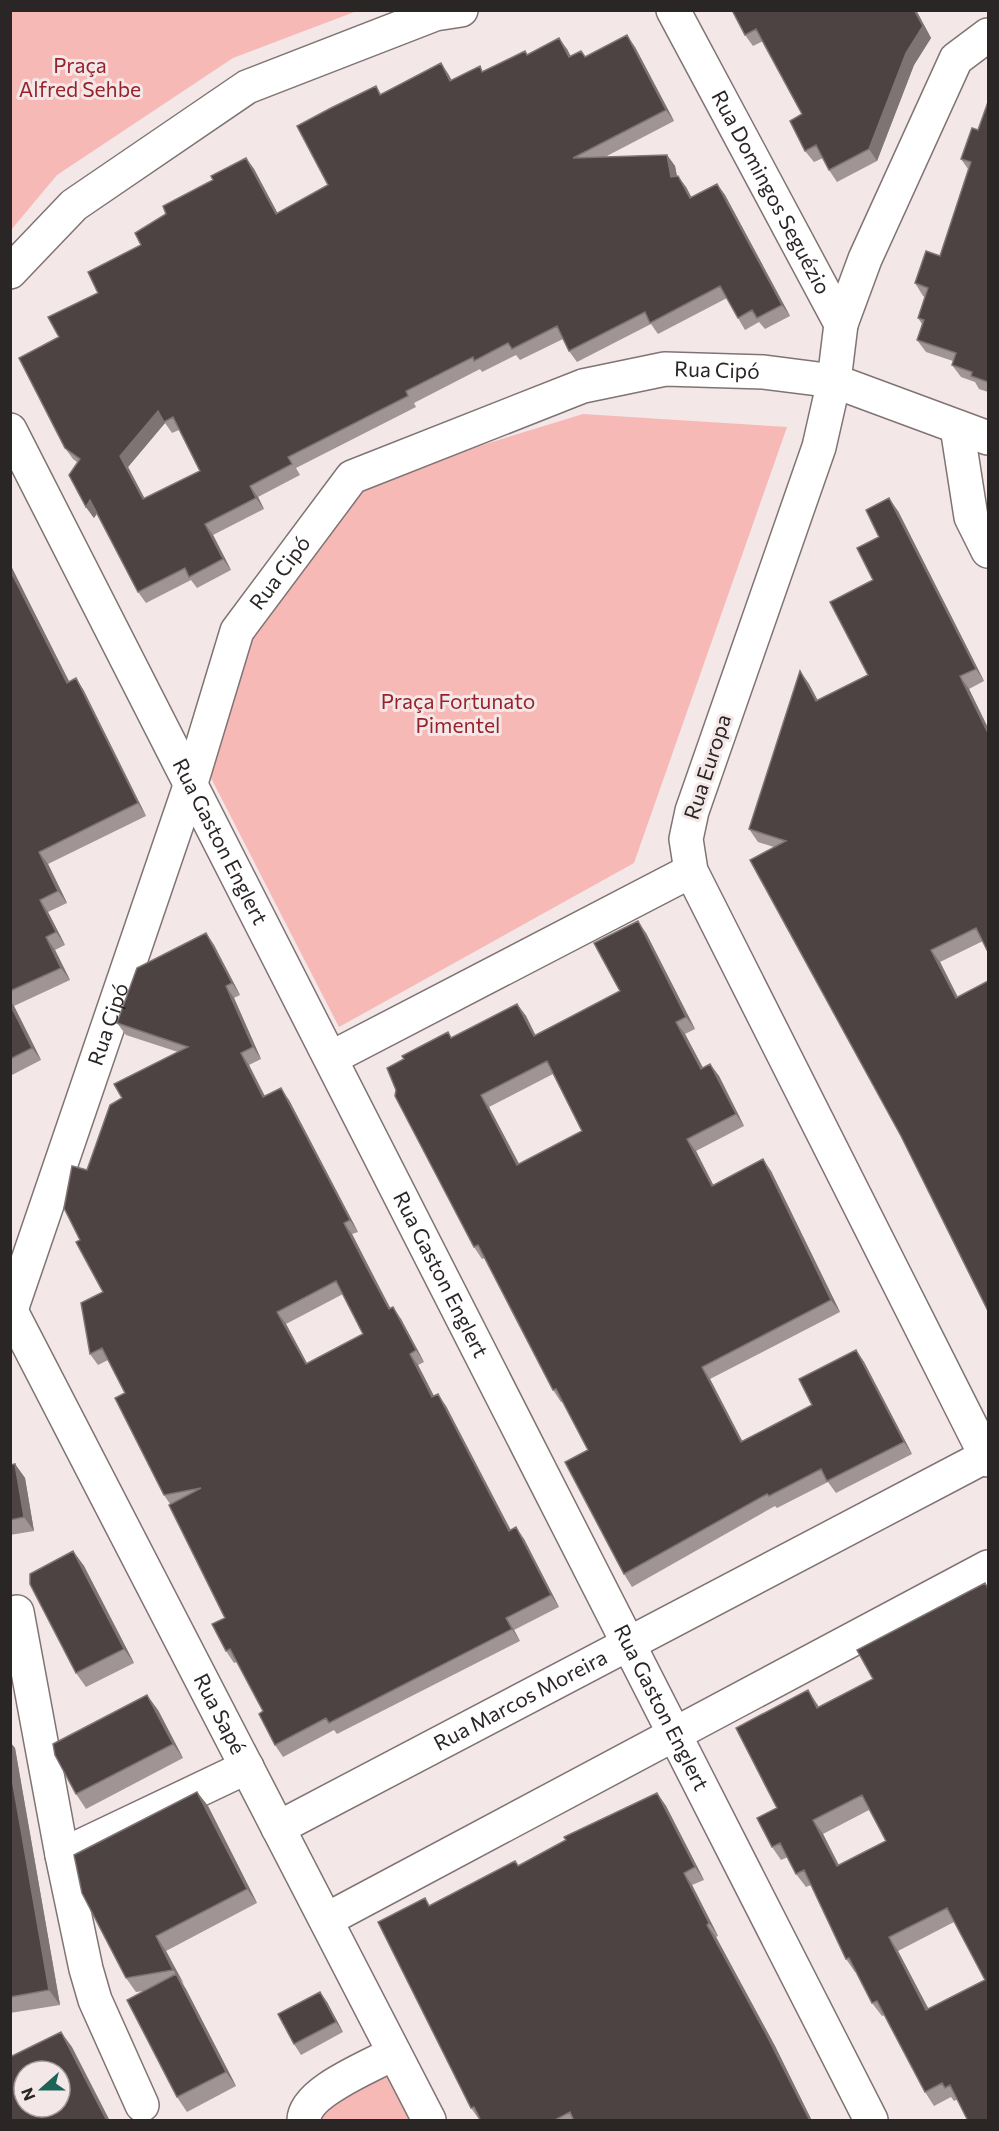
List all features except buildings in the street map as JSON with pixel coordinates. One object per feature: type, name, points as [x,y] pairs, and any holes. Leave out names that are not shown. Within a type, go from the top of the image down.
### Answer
[{"type":"street","points":[[10,272],[74,205],[247,87],[435,14],[461,10]]},
{"type":"street","name":"Rua Domingos Seguézio","points":[[673,10],[841,324]]},
{"type":"street","points":[[834,381],[841,324],[865,260],[956,59],[987,36]]},
{"type":"street","name":"Rua Cipó","points":[[11,1309],[191,783],[237,631],[352,477],[583,386],[665,369],[764,372],[834,381],[988,438]]},
{"type":"street","name":"Rua Europa","points":[[834,381],[819,447],[692,811],[687,839],[691,871],[987,1458]]},
{"type":"street","points":[[957,427],[971,516],[988,551]]},
{"type":"street","name":"Rua Gaston Englert","points":[[10,429],[871,2121]]},
{"type":"street","points":[[331,1058],[691,871]]},
{"type":"street","name":"Rua Sapé","points":[[11,1309],[429,2121]]},
{"type":"street","name":"Rua Marcos Moreira","points":[[278,1828],[987,1458]]},
{"type":"street","points":[[326,1920],[988,1567]]},
{"type":"street","points":[[17,1612],[62,1855],[95,2000],[142,2105]]},
{"type":"street","points":[[62,1855],[247,1767]]},
{"type":"street","points":[[304,2121],[304,2110],[318,2094],[394,2053]]},
{"type":"green space","name":"Praça Alfred Sehbe","points":[[11,10],[357,11],[233,58],[57,175],[11,230]]},
{"type":"green space","name":"Praça Fortunato Pimentel","points":[[583,414],[787,427],[634,863],[339,1027],[211,778],[244,639],[359,483]]},
{"type":"green space","points":[[387,2067],[415,2120],[322,2120],[330,2101]]}]
